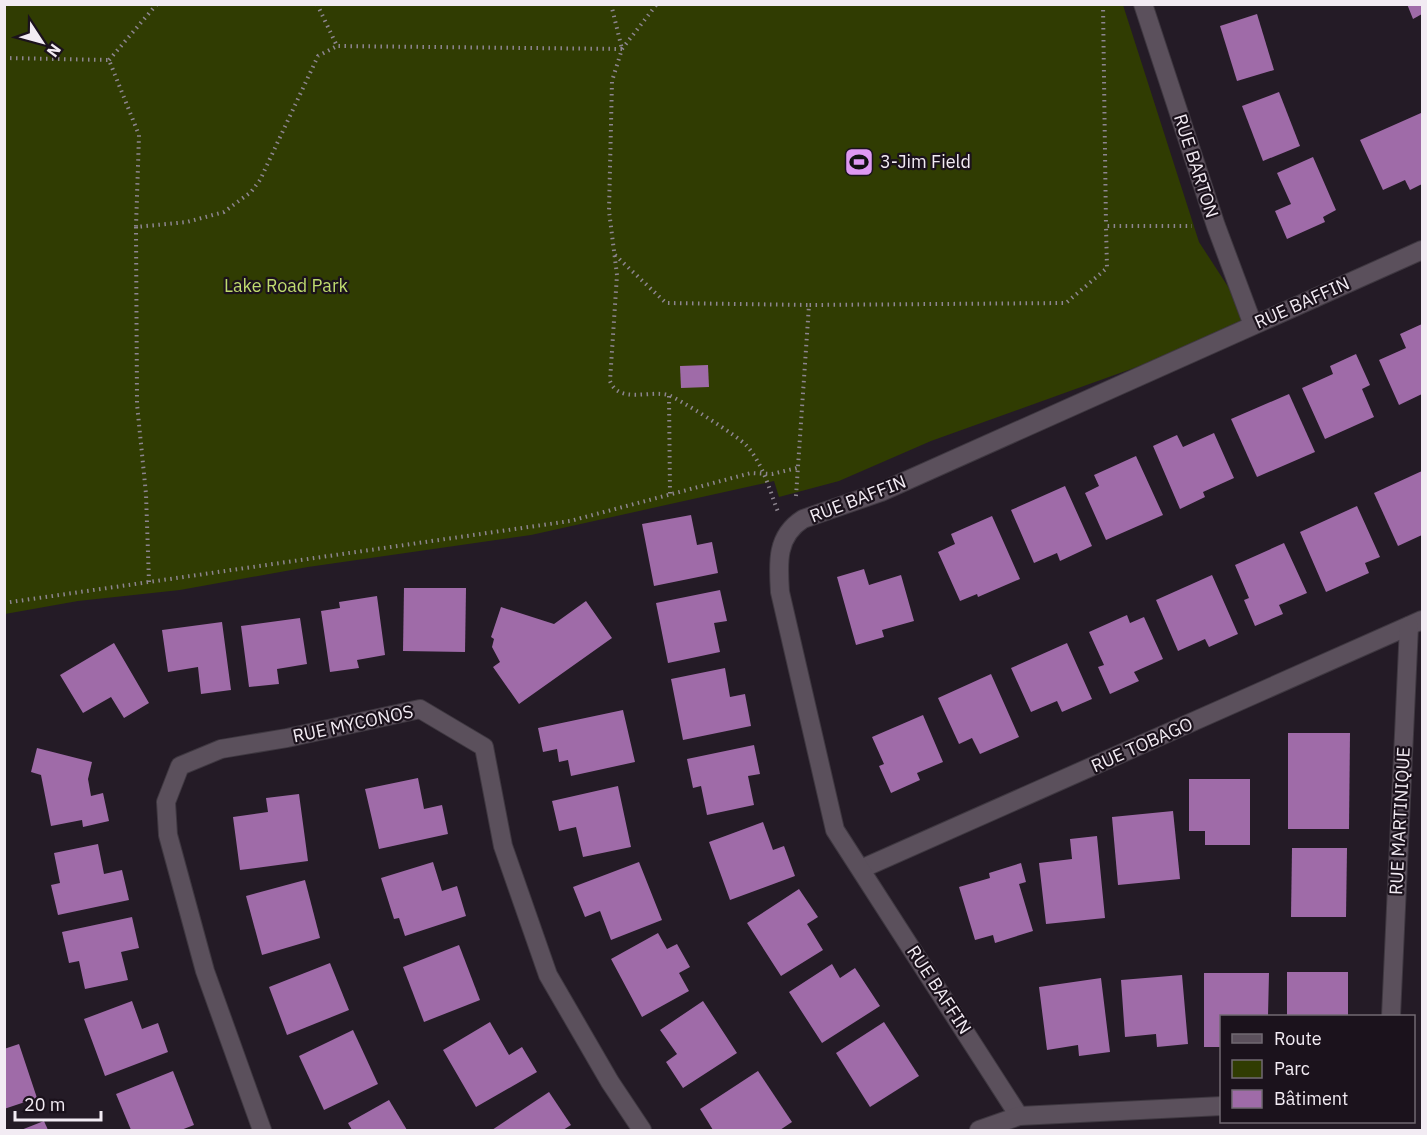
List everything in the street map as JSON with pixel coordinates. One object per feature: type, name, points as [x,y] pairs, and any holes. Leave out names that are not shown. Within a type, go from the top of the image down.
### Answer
[{"type":"street","name":"RUE BARTON","points":[[1143,4],[1216,226],[1253,326]]},
{"type":"street","name":"RUE BAFFIN","points":[[1019,1116],[835,830],[780,592],[779,556],[788,530],[803,519],[881,492],[1422,250]]},
{"type":"street","name":"RUE TOBAGO","points":[[861,869],[1416,623]]},
{"type":"street","name":"RUE MARTINIQUE","points":[[1391,1015],[1416,623]]},
{"type":"street","name":"RUE MYCONOS","points":[[262,1131],[205,971],[168,835],[166,802],[180,766],[221,748],[287,738],[420,709],[484,747],[503,846],[548,975],[610,1082],[642,1131]]},
{"type":"street","points":[[979,1131],[1019,1116],[1220,1106]]},
{"type":"path","points":[[109,60],[157,4]]},
{"type":"path","points":[[317,4],[337,46]]},
{"type":"path","points":[[611,4],[622,49]]},
{"type":"path","points":[[657,4],[622,49],[612,81],[609,211],[617,275],[610,381],[613,389],[621,394],[669,395],[744,443],[757,458],[783,525],[788,530]]},
{"type":"path","points":[[614,254],[666,303],[809,305],[1066,303],[1107,268],[1103,4]]},
{"type":"path","points":[[136,227],[187,222],[224,212],[240,202],[260,180],[318,56],[337,46],[622,49]]},
{"type":"path","points":[[4,58],[109,60]]},
{"type":"path","points":[[109,60],[139,135],[136,227],[137,404],[146,494],[149,582]]},
{"type":"path","points":[[1106,226],[1216,226]]},
{"type":"path","points":[[796,496],[809,305]]},
{"type":"path","points":[[669,395],[670,495]]},
{"type":"path","points":[[4,603],[570,521],[751,473],[798,468]]},
{"type":"green space","name":"Lake Road Park","points":[[5,5],[1123,5],[1199,242],[1253,325],[931,441],[839,481],[779,497],[774,481],[531,535],[308,567],[180,590],[78,601],[5,614]]},
{"type":"building","points":[[1407,4],[1422,4],[1422,14],[1413,19]]},
{"type":"building","points":[[1257,14],[1274,70],[1237,81],[1220,26]]},
{"type":"building","points":[[1279,92],[1300,146],[1263,161],[1242,106]]},
{"type":"building","points":[[1421,113],[1422,184],[1410,190],[1405,180],[1383,190],[1360,140]]},
{"type":"building","points":[[1313,157],[1336,210],[1323,217],[1325,222],[1287,239],[1275,211],[1291,204],[1277,173]]},
{"type":"building","points":[[1422,324],[1422,394],[1399,405],[1379,360],[1406,348],[1400,334]]},
{"type":"building","points":[[1356,354],[1370,385],[1362,389],[1374,417],[1325,439],[1302,388],[1333,374],[1330,366]]},
{"type":"building","points":[[708,365],[709,387],[681,388],[680,366]]},
{"type":"building","points":[[1289,394],[1315,452],[1257,477],[1231,419]]},
{"type":"building","points":[[1214,433],[1234,478],[1203,492],[1205,497],[1180,509],[1153,446],[1177,435],[1183,447]]},
{"type":"building","points":[[1136,456],[1163,515],[1106,540],[1085,493],[1099,486],[1094,475]]},
{"type":"building","points":[[1422,471],[1422,535],[1398,546],[1374,493]]},
{"type":"building","points":[[1065,486],[1092,546],[1060,561],[1057,553],[1034,563],[1011,510]]},
{"type":"building","points":[[1357,506],[1380,557],[1365,563],[1369,573],[1326,592],[1300,532]]},
{"type":"building","points":[[691,515],[697,545],[712,542],[718,573],[654,586],[642,524]]},
{"type":"building","points":[[992,516],[1020,579],[978,597],[977,594],[960,601],[938,552],[955,544],[951,534]]},
{"type":"building","points":[[1284,543],[1307,593],[1279,605],[1283,614],[1255,626],[1244,600],[1249,598],[1235,565]]},
{"type":"building","points":[[864,569],[869,585],[901,575],[914,621],[882,630],[884,637],[856,645],[837,577]]},
{"type":"building","points":[[1212,575],[1238,634],[1209,647],[1205,639],[1178,651],[1156,600]]},
{"type":"building","points":[[404,588],[466,588],[465,652],[403,651]]},
{"type":"building","points":[[720,590],[727,621],[714,623],[720,652],[668,663],[656,603]]},
{"type":"building","points":[[377,596],[385,655],[357,660],[359,668],[330,672],[321,611],[340,608],[339,602]]},
{"type":"building","points":[[586,601],[612,638],[519,704],[493,667],[500,662],[492,647],[494,639],[491,637],[501,607],[554,624]]},
{"type":"building","points":[[1127,615],[1130,623],[1144,617],[1163,659],[1134,672],[1139,681],[1110,694],[1098,667],[1104,665],[1089,632]]},
{"type":"building","points":[[300,618],[307,664],[277,669],[279,684],[249,687],[241,626]]},
{"type":"building","points":[[222,622],[231,690],[201,694],[198,667],[168,672],[162,630]]},
{"type":"building","points":[[114,643],[149,703],[124,718],[111,697],[83,713],[60,675]]},
{"type":"building","points":[[1067,643],[1092,699],[1062,712],[1057,701],[1031,712],[1011,668]]},
{"type":"building","points":[[725,668],[730,697],[745,694],[751,726],[683,740],[671,679]]},
{"type":"building","points":[[991,674],[1019,737],[980,754],[972,738],[959,744],[938,698]]},
{"type":"building","points":[[623,710],[635,762],[571,776],[568,760],[559,762],[557,749],[543,752],[538,728]]},
{"type":"building","points":[[923,715],[943,762],[917,773],[920,780],[891,793],[879,766],[884,764],[872,737]]},
{"type":"building","points":[[1288,733],[1350,733],[1349,829],[1288,829]]},
{"type":"building","points":[[754,745],[760,774],[748,776],[754,805],[707,815],[701,786],[693,788],[687,759]]},
{"type":"building","points":[[37,748],[92,762],[88,779],[91,796],[103,793],[109,821],[83,827],[82,820],[51,826],[41,775],[31,772]]},
{"type":"building","points":[[418,778],[424,809],[442,805],[448,834],[379,849],[365,789]]},
{"type":"building","points":[[1189,779],[1250,779],[1250,845],[1205,845],[1205,831],[1189,831]]},
{"type":"building","points":[[618,786],[631,847],[583,857],[576,827],[559,831],[552,801]]},
{"type":"building","points":[[299,794],[308,861],[240,870],[233,817],[268,812],[266,798]]},
{"type":"building","points":[[1173,811],[1180,879],[1118,885],[1112,817]]},
{"type":"building","points":[[763,822],[773,850],[784,846],[795,876],[730,900],[709,842]]},
{"type":"building","points":[[1097,836],[1105,918],[1046,924],[1039,863],[1072,859],[1070,839]]},
{"type":"building","points":[[98,844],[104,874],[122,870],[129,900],[58,915],[51,885],[60,883],[54,853]]},
{"type":"building","points":[[1292,848],[1347,848],[1346,917],[1291,917]]},
{"type":"building","points":[[433,862],[442,891],[457,886],[466,916],[405,936],[399,918],[394,919],[381,878]]},
{"type":"building","points":[[639,862],[662,920],[611,940],[600,911],[585,917],[573,887]]},
{"type":"building","points":[[1021,863],[1026,882],[1019,884],[1033,931],[995,943],[993,935],[975,940],[959,887],[990,878],[989,873]]},
{"type":"building","points":[[305,880],[320,938],[262,955],[246,896]]},
{"type":"building","points":[[799,889],[818,917],[807,924],[823,950],[781,976],[747,923]]},
{"type":"building","points":[[132,917],[139,948],[121,952],[128,980],[85,989],[79,961],[69,963],[62,932]]},
{"type":"building","points":[[658,933],[667,949],[677,944],[690,967],[679,973],[689,991],[642,1017],[611,959]]},
{"type":"building","points":[[459,945],[480,1000],[424,1022],[403,967]]},
{"type":"building","points":[[330,963],[349,1010],[287,1035],[269,987]]},
{"type":"building","points":[[832,964],[840,978],[855,968],[880,1006],[822,1043],[789,992]]},
{"type":"building","points":[[1287,972],[1348,972],[1348,1015],[1287,1015]]},
{"type":"building","points":[[1204,973],[1269,973],[1268,1015],[1220,1015],[1220,1047],[1204,1047]]},
{"type":"building","points":[[1182,975],[1188,1044],[1157,1047],[1156,1034],[1125,1037],[1121,980]]},
{"type":"building","points":[[1101,978],[1110,1052],[1079,1056],[1078,1045],[1047,1050],[1039,987]]},
{"type":"building","points":[[132,1001],[142,1029],[158,1023],[168,1052],[105,1076],[84,1019]]},
{"type":"building","points":[[703,1001],[737,1053],[683,1088],[666,1062],[677,1054],[660,1030]]},
{"type":"building","points":[[490,1022],[509,1055],[522,1047],[537,1072],[476,1107],[443,1050]]},
{"type":"building","points":[[884,1022],[919,1076],[870,1107],[836,1053]]},
{"type":"building","points":[[353,1030],[378,1084],[324,1110],[299,1056]]},
{"type":"building","points":[[19,1044],[37,1098],[4,1109],[4,1049]]},
{"type":"building","points":[[173,1071],[194,1125],[181,1130],[131,1130],[116,1094]]},
{"type":"building","points":[[758,1071],[792,1122],[780,1130],[713,1130],[700,1109]]},
{"type":"building","points":[[549,1092],[571,1125],[563,1130],[492,1130]]},
{"type":"building","points":[[389,1100],[407,1130],[352,1130],[348,1123]]},
{"type":"building","points":[[44,1121],[48,1130],[21,1130]]},
{"type":"place","name":"3-Jim Field","points":[[859,162]]}]
